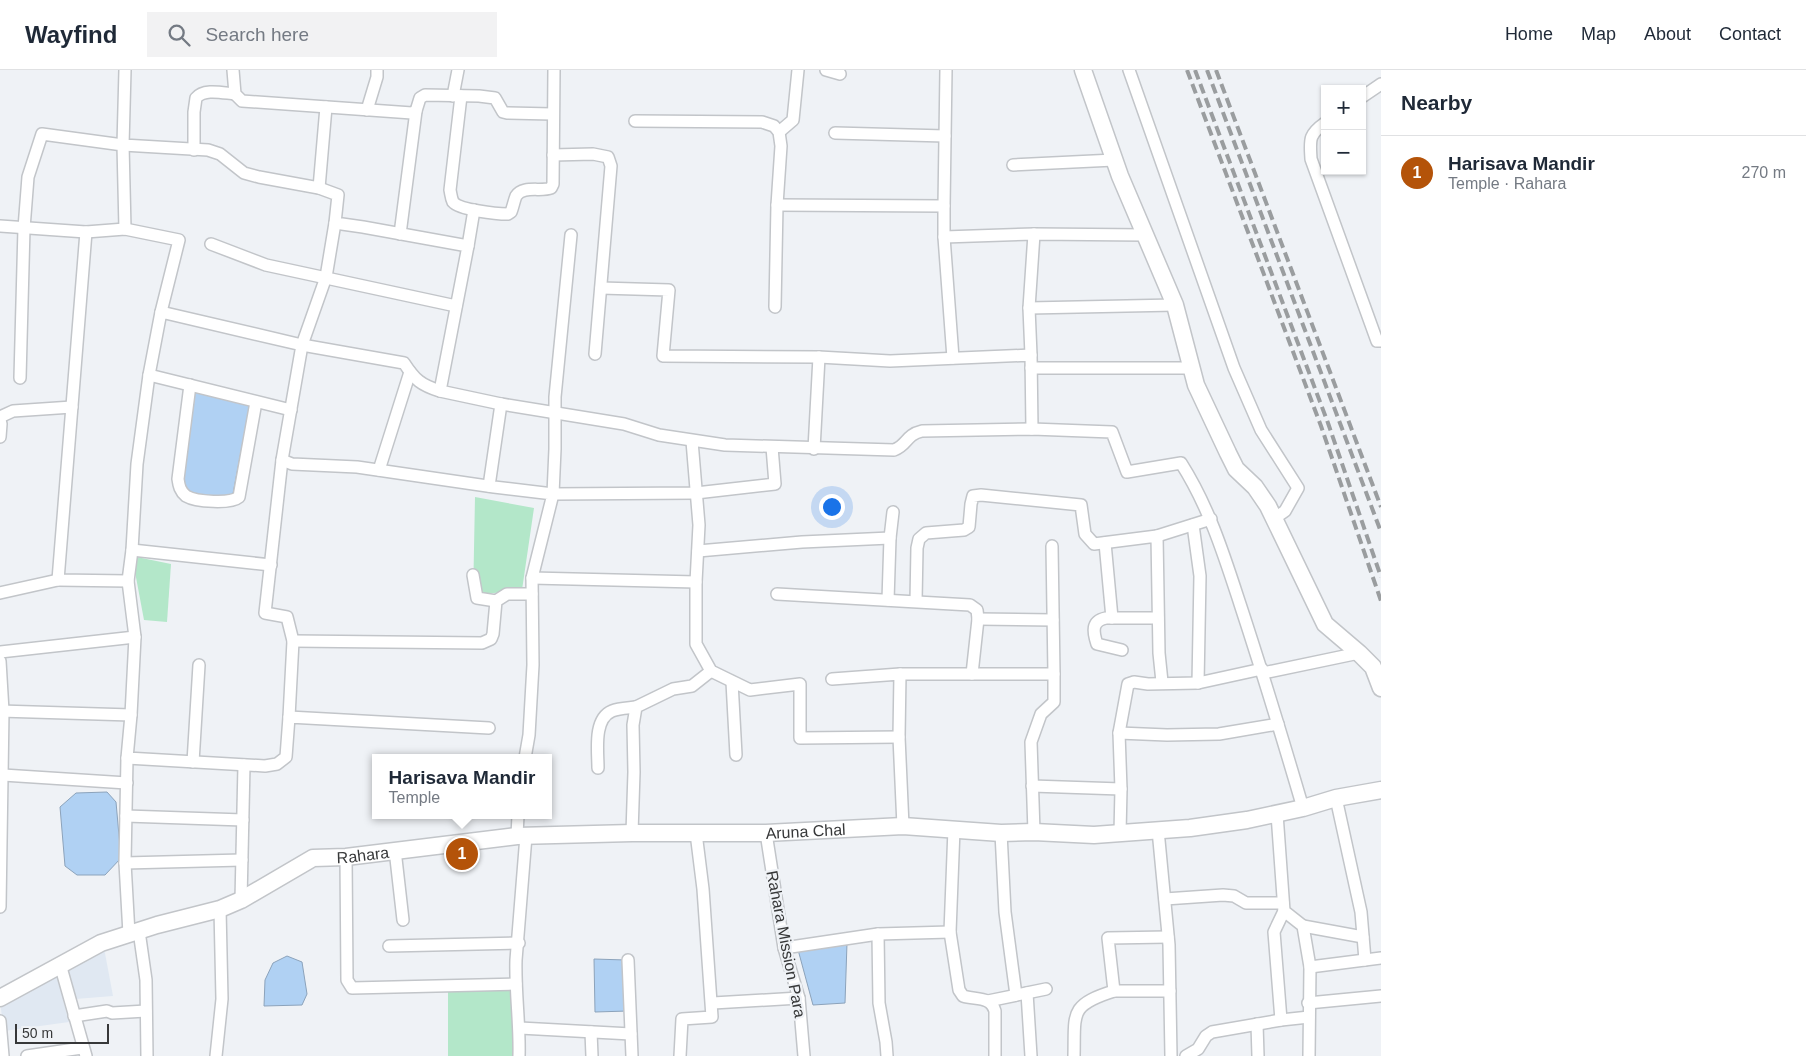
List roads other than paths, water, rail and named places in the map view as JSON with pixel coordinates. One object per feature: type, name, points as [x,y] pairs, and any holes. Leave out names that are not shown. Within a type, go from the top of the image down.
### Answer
[{"type":"street","points":[[125,70],[123,145],[125,229]]},
{"type":"street","points":[[232,70],[235,94],[242,101],[399,113],[412,113],[416,111]]},
{"type":"street","points":[[367,110],[377,78],[377,70]]},
{"type":"street","points":[[458,70],[451,199],[455,204],[474,210],[508,214],[511,212],[517,196],[522,191],[547,189],[551,188],[553,184],[552,114],[554,70]]},
{"type":"street","points":[[779,132],[793,120],[798,70]]},
{"type":"street","points":[[826,70],[840,74]]},
{"type":"street","points":[[946,70],[944,237],[953,358]]},
{"type":"street","points":[[1083,70],[1114,160],[1175,305],[1196,385],[1236,469],[1255,487],[1274,518],[1325,624],[1359,652],[1373,667],[1381,688]]},
{"type":"street","points":[[1130,70],[1234,368],[1261,430],[1298,488],[1285,511],[1274,518]]},
{"type":"street","points":[[1366,94],[1381,84]]},
{"type":"street","points":[[194,150],[194,112],[198,95],[207,92],[235,94]]},
{"type":"street","points":[[400,234],[416,111],[420,98],[425,95],[495,98],[503,112],[513,115],[552,114]]},
{"type":"street","points":[[319,188],[326,107]]},
{"type":"street","points":[[635,121],[762,122],[774,126],[779,132],[781,164],[777,205],[775,307]]},
{"type":"street","points":[[1321,126],[1312,134],[1310,141],[1311,159],[1380,344]]},
{"type":"street","points":[[835,133],[945,136]]},
{"type":"street","points":[[20,378],[24,228],[28,177],[42,134],[123,145],[208,150],[220,154],[244,172],[259,177],[319,188],[338,195],[326,277],[302,345],[282,460],[265,613],[287,617],[293,641],[286,757],[277,764],[265,766],[127,758]]},
{"type":"street","points":[[553,155],[593,154],[608,157],[611,166],[595,354]]},
{"type":"street","points":[[1014,165],[1114,160]]},
{"type":"street","points":[[777,205],[944,206]]},
{"type":"street","points":[[440,391],[474,210]]},
{"type":"street","points":[[334,223],[363,226],[468,246]]},
{"type":"street","points":[[0,226],[86,232],[125,229],[179,240],[161,312],[150,374],[137,464],[132,550],[128,581],[135,637],[127,758],[125,864],[134,933],[146,980],[147,1056]]},
{"type":"street","points":[[58,580],[86,232]]},
{"type":"street","points":[[944,237],[1034,234],[1145,235]]},
{"type":"street","points":[[1032,429],[1029,308],[1034,234]]},
{"type":"street","points":[[526,754],[529,736],[533,664],[532,578],[553,494],[555,397],[571,235]]},
{"type":"street","points":[[211,244],[266,266],[326,277],[456,306]]},
{"type":"street","points":[[601,288],[669,290],[663,356],[819,357],[890,361],[1031,355]]},
{"type":"street","points":[[1029,308],[1175,305]]},
{"type":"street","points":[[161,312],[302,345],[404,363],[415,379],[424,386],[440,391],[501,404],[624,424],[659,435],[692,441],[725,445],[814,449],[894,450],[900,448],[910,436],[922,431],[1032,429],[1112,432],[1127,472],[1181,463],[1193,482],[1211,519],[1262,671],[1303,808]]},
{"type":"street","points":[[814,449],[819,357]]},
{"type":"street","points":[[1031,368],[1192,368]]},
{"type":"street","points":[[379,470],[410,372]]},
{"type":"street","points":[[150,374],[291,410]]},
{"type":"street","points":[[190,385],[178,479],[180,489],[191,498],[226,502],[236,500],[239,496],[256,402]]},
{"type":"street","points":[[489,486],[501,404]]},
{"type":"street","points":[[0,417],[13,410],[72,406]]},
{"type":"street","points":[[0,420],[0,437]]},
{"type":"street","points":[[692,441],[699,525],[696,582],[696,644],[711,671],[750,690],[800,684],[800,738],[899,736]]},
{"type":"street","points":[[282,460],[292,464],[357,467],[553,494],[696,493],[775,484],[772,447]]},
{"type":"street","points":[[916,601],[917,548],[919,539],[926,533],[964,530],[969,527],[973,496],[981,495],[1081,505],[1085,534],[1094,544],[1157,536],[1211,519]]},
{"type":"street","points":[[888,600],[890,538],[893,512]]},
{"type":"street","points":[[1193,524],[1200,576],[1198,683]]},
{"type":"street","points":[[1157,536],[1158,618],[1162,682]]},
{"type":"street","points":[[698,550],[890,538]]},
{"type":"street","points":[[1105,543],[1112,618]]},
{"type":"street","points":[[1034,832],[1032,742],[1041,714],[1054,702],[1052,546]]},
{"type":"street","points":[[132,550],[271,565]]},
{"type":"street","points":[[473,574],[475,596],[480,600],[496,601],[507,594],[532,594]]},
{"type":"street","points":[[532,578],[696,582]]},
{"type":"street","points":[[0,593],[58,580],[128,581]]},
{"type":"street","points":[[777,594],[970,605],[977,610],[978,619],[972,674]]},
{"type":"street","points":[[293,641],[482,644],[491,639],[493,634],[496,601]]},
{"type":"street","points":[[1122,650],[1097,644],[1095,624],[1098,620],[1112,618],[1158,618]]},
{"type":"street","points":[[978,619],[1053,620]]},
{"type":"street","points":[[0,652],[135,637]]},
{"type":"street","points":[[1120,833],[1122,789],[1119,733],[1128,684],[1134,682],[1148,684],[1162,682],[1198,683],[1359,652]]},
{"type":"street","points":[[0,660],[3,775],[1,796],[0,907]]},
{"type":"street","points":[[193,762],[200,665]]},
{"type":"street","points":[[598,768],[599,725],[605,716],[613,711],[636,707],[673,689],[692,686],[711,671]]},
{"type":"street","points":[[832,679],[900,674],[1054,674]]},
{"type":"street","points":[[900,674],[899,736],[903,826]]},
{"type":"street","points":[[732,682],[736,755]]},
{"type":"street","points":[[632,833],[633,725],[636,707]]},
{"type":"street","points":[[2,711],[131,715]]},
{"type":"street","points":[[289,717],[489,728]]},
{"type":"street","points":[[1119,733],[1167,735],[1219,734],[1278,724]]},
{"type":"street","points":[[241,900],[244,765]]},
{"type":"street","points":[[3,775],[126,783]]},
{"type":"street","points":[[1032,786],[1122,789]]},
{"type":"street","name":"Aruna Chal","points":[[521,836],[632,833],[766,833],[903,826],[1001,833],[1034,832],[1094,835],[1209,825],[1277,814],[1336,798],[1381,790]]},
{"type":"street","points":[[1336,798],[1361,912],[1365,960]]},
{"type":"street","points":[[1277,814],[1284,907],[1274,932],[1281,1020]]},
{"type":"street","points":[[126,816],[243,820]]},
{"type":"street","points":[[518,1056],[520,1028],[516,984],[521,836],[519,819]]},
{"type":"street","points":[[954,829],[950,932],[961,995],[988,1000],[1046,989]]},
{"type":"street","points":[[1158,830],[1168,936],[1171,1056]]},
{"type":"street","points":[[680,1056],[682,1018],[712,1017],[713,1003],[696,833]]},
{"type":"street","name":"Rahara Mission Para","points":[[766,833],[784,948],[799,998],[804,1056]]},
{"type":"street","points":[[1001,833],[1005,912],[1022,994],[1032,1056]]},
{"type":"street","name":"Rahara","points":[[0,998],[101,943],[220,909],[241,900],[313,858],[346,857],[521,836]]},
{"type":"street","points":[[396,850],[402,920]]},
{"type":"street","points":[[346,857],[347,980],[352,988],[516,984]]},
{"type":"street","points":[[125,864],[242,860]]},
{"type":"street","points":[[1164,898],[1234,896],[1246,903],[1284,907],[1303,926],[1363,937]]},
{"type":"street","points":[[216,1056],[222,999],[220,909]]},
{"type":"street","points":[[1303,926],[1310,967],[1308,1003],[1309,1056]]},
{"type":"street","points":[[784,948],[878,934],[950,932]]},
{"type":"street","points":[[878,934],[879,1003],[887,1056]]},
{"type":"street","points":[[1114,991],[1108,938],[1168,936]]},
{"type":"street","points":[[389,946],[518,943]]},
{"type":"street","points":[[1310,967],[1381,958]]},
{"type":"street","points":[[628,960],[632,1056]]},
{"type":"street","points":[[27,1056],[84,1052],[60,964]]},
{"type":"street","points":[[1074,1056],[1075,1020],[1080,1006],[1095,997],[1114,991],[1170,992]]},
{"type":"street","points":[[1308,1003],[1381,996]]},
{"type":"street","points":[[713,1003],[799,998]]},
{"type":"street","points":[[988,1000],[993,1005],[994,1011],[995,1056]]},
{"type":"street","points":[[74,1016],[107,1011],[112,1013],[146,1011]]},
{"type":"street","points":[[1186,1056],[1198,1050],[1206,1036],[1212,1032],[1309,1017]]},
{"type":"street","points":[[0,1021],[3,1056]]},
{"type":"street","points":[[1257,1024],[1258,1056]]},
{"type":"street","points":[[520,1028],[631,1034]]},
{"type":"street","points":[[591,1032],[592,1056]]},
{"type":"water","points":[[194,392],[250,405],[232,499],[191,496],[181,490]]},
{"type":"water","points":[[107,792],[116,802],[121,858],[105,875],[77,875],[65,866],[60,807],[76,793]]},
{"type":"water","points":[[847,943],[845,1003],[813,1005],[797,946]]},
{"type":"water","points":[[287,956],[302,962],[307,994],[302,1005],[264,1006],[265,980],[273,963]]},
{"type":"water","points":[[594,959],[626,960],[628,1011],[595,1012]]},
{"type":"railway","points":[[1187,70],[1321,426],[1381,601]]},
{"type":"railway","points":[[1195,70],[1328,423],[1381,577]]},
{"type":"railway","points":[[1207,70],[1381,532]]},
{"type":"railway","points":[[1216,70],[1381,507]]},
{"type":"place","name":"Harisava Mandir","points":[[462,854]]}]
